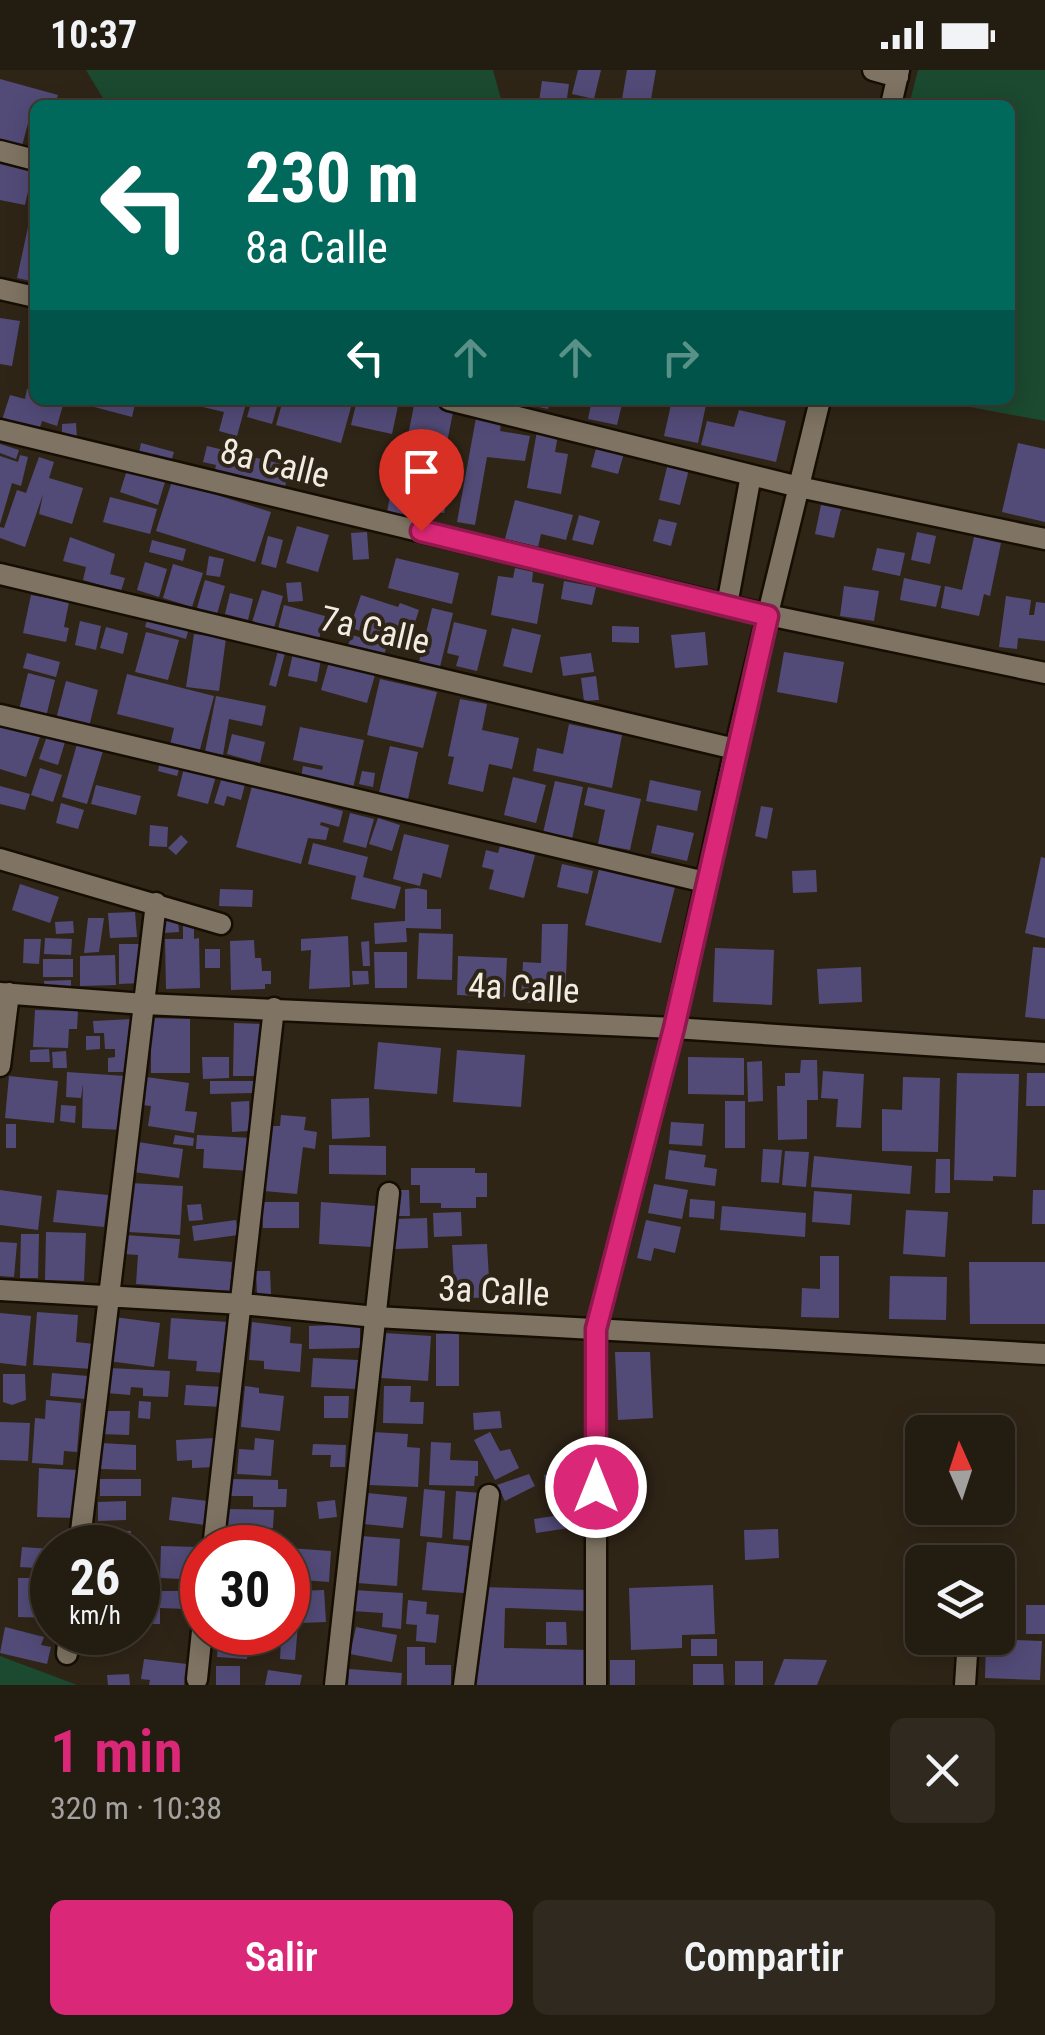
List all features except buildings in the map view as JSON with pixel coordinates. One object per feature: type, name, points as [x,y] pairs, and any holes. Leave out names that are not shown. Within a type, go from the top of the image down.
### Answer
[{"type":"street","points":[[874,70],[898,73],[892,100]]},
{"type":"street","points":[[0,151],[30,159]]},
{"type":"street","points":[[0,288],[30,296]]},
{"type":"street","points":[[469,405],[799,487],[1045,539]]},
{"type":"street","points":[[596,1685],[596,1329],[674,1028],[735,749],[819,405]]},
{"type":"street","name":"8a Calle","points":[[0,430],[768,616],[1045,673]]},
{"type":"street","points":[[727,606],[751,475]]},
{"type":"street","name":"7a Calle","points":[[0,574],[735,749]]},
{"type":"street","points":[[0,715],[705,882]]},
{"type":"street","points":[[0,859],[221,924]]},
{"type":"street","points":[[81,1525],[156,903]]},
{"type":"street","points":[[0,1066],[5,993]]},
{"type":"street","name":"4a Calle","points":[[5,993],[144,1004],[674,1028],[1045,1054]]},
{"type":"street","points":[[216,1525],[274,1008]]},
{"type":"street","points":[[335,1685],[388,1193]]},
{"type":"street","name":"3a Calle","points":[[0,1290],[242,1304],[376,1317],[1045,1354]]},
{"type":"street","points":[[464,1685],[489,1495]]},
{"type":"street","points":[[197,1680],[200,1655]]},
{"type":"street","points":[[966,1685],[967,1655]]},
{"type":"green space","points":[[86,70],[493,70],[501,100],[104,100]]},
{"type":"green space","points":[[918,70],[1045,70],[1045,421],[960,405],[1015,405],[1015,100],[910,100]]},
{"type":"green space","points":[[0,1656],[77,1685],[0,1685]]},
{"type":"route","points":[[421,531],[768,616],[674,1028],[596,1329],[596,1487]]}]
